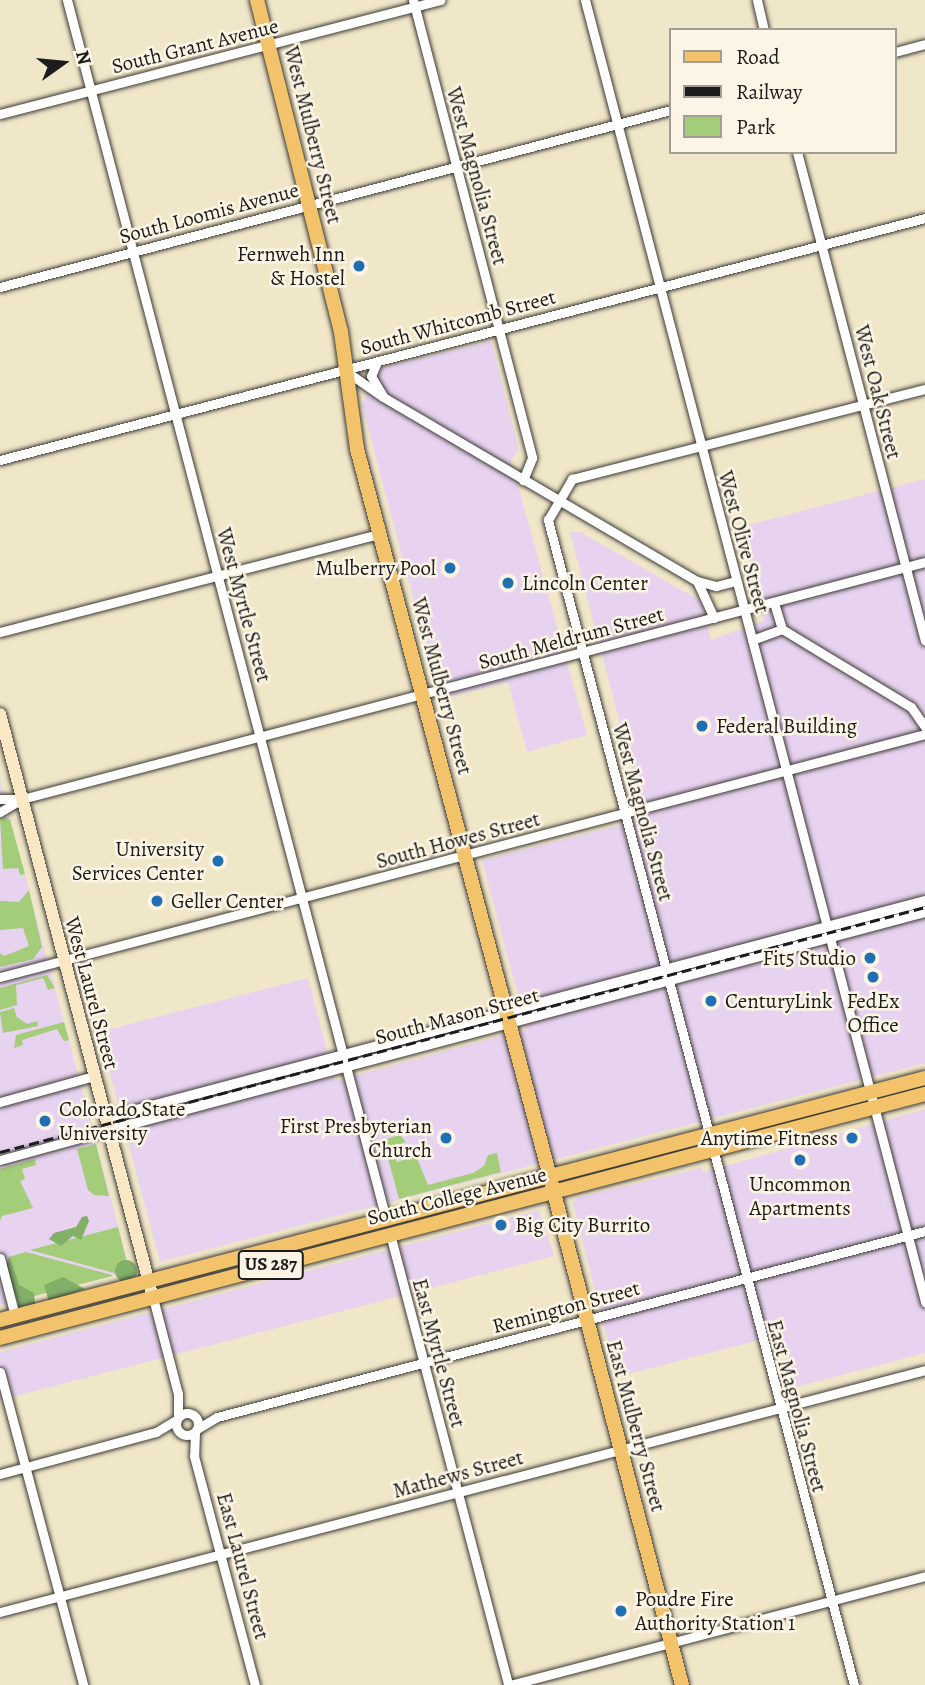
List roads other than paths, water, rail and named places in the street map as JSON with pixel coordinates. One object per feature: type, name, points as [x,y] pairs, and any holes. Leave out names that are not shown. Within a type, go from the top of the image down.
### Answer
[{"type":"main road","name":"West Mulberry Street","points":[[257,0],[310,205],[346,371],[348,402],[379,534],[550,1177]]},
{"type":"main road","name":"West Laurel Street","points":[[0,714],[149,1282]]},
{"type":"main road","name":"South College Avenue","points":[[7,1319],[149,1282],[388,1226],[554,1193],[870,1092],[925,1078]]},
{"type":"main road","name":"South College Avenue","points":[[0,1338],[320,1252],[448,1204],[550,1177],[874,1108],[925,1094]]},
{"type":"main road","name":"East Mulberry Street","points":[[550,1177],[682,1685]]},
{"type":"main road","points":[[149,1282],[153,1298]]},
{"type":"street","name":"West Myrtle Street","points":[[67,0],[388,1226]]},
{"type":"street","name":"South Grant Avenue","points":[[0,114],[268,45],[414,3],[440,0]]},
{"type":"street","name":"West Olive Street","points":[[585,0],[925,1302]]},
{"type":"street","points":[[757,0],[764,28]]},
{"type":"street","name":"West Magnolia Street","points":[[414,3],[532,458],[523,480]]},
{"type":"street","points":[[897,51],[925,44]]},
{"type":"street","name":"South Loomis Avenue","points":[[0,287],[670,110]]},
{"type":"street","name":"West Oak Street","points":[[798,154],[925,641]]},
{"type":"street","name":"South Whitcomb Street","points":[[0,460],[925,218]]},
{"type":"street","points":[[377,362],[371,376],[383,397]]},
{"type":"street","points":[[346,371],[383,397],[697,581],[716,586],[736,581]]},
{"type":"street","points":[[348,402],[367,387]]},
{"type":"street","points":[[558,500],[572,479],[925,389]]},
{"type":"street","name":"West Magnolia Street","points":[[558,500],[548,520],[710,1142]]},
{"type":"street","points":[[0,632],[379,534]]},
{"type":"street","name":"South Meldrum Street","points":[[22,799],[925,562]]},
{"type":"street","points":[[697,581],[714,618]]},
{"type":"street","points":[[774,602],[782,629],[914,711],[925,727]]},
{"type":"street","points":[[752,640],[782,629]]},
{"type":"street","points":[[914,711],[925,706]]},
{"type":"street","points":[[912,737],[914,711]]},
{"type":"street","name":"South Howes Street","points":[[0,977],[925,734]]},
{"type":"street","points":[[0,799],[22,799]]},
{"type":"street","points":[[0,811],[22,799]]},
{"type":"street","name":"South Mason Street","points":[[829,932],[925,901]]},
{"type":"street","name":"South Mason Street","points":[[0,1160],[107,1124],[345,1060],[829,932],[925,912]]},
{"type":"street","points":[[0,1102],[94,1076]]},
{"type":"street","name":"East Magnolia Street","points":[[710,1142],[854,1685]]},
{"type":"street","name":"East Myrtle Street","points":[[388,1226],[508,1685]]},
{"type":"street","name":"Remington Street","points":[[196,1430],[217,1417],[925,1231]]},
{"type":"street","points":[[0,1258],[7,1319]]},
{"type":"street","points":[[0,1474],[156,1432],[177,1419],[178,1394],[153,1298]]},
{"type":"street","name":"Mathews Street","points":[[0,1612],[925,1370]]},
{"type":"street","points":[[0,1372],[83,1685]]},
{"type":"street","points":[[178,1394],[193,1416]]},
{"type":"street","name":"Remington Street","points":[[177,1419],[193,1416],[217,1417]]},
{"type":"street","name":"East Laurel Street","points":[[193,1416],[196,1430],[194,1456]]},
{"type":"street","name":"East Laurel Street","points":[[177,1419],[181,1434],[194,1456],[254,1685]]},
{"type":"street","points":[[156,1432],[181,1434],[196,1430]]},
{"type":"street","points":[[508,1685],[925,1576]]},
{"type":"railway","points":[[0,1152],[925,907]]},
{"type":"place","name":"Fernweh Inn & Hostel","points":[[359,266]]},
{"type":"place","name":"Mulberry Pool","points":[[450,568]]},
{"type":"place","name":"Lincoln Center","points":[[508,583]]},
{"type":"place","name":"Federal Building","points":[[702,726]]},
{"type":"place","name":"University Services Center","points":[[218,861]]},
{"type":"place","name":"Geller Center","points":[[157,901]]},
{"type":"place","name":"Fit5 Studio","points":[[870,958]]},
{"type":"place","name":"FedEx Office","points":[[873,977]]},
{"type":"place","name":"CenturyLink","points":[[711,1001]]},
{"type":"place","name":"Colorado State University","points":[[45,1121]]},
{"type":"place","name":"First Presbyterian Church","points":[[446,1138]]},
{"type":"place","name":"Anytime Fitness","points":[[852,1138]]},
{"type":"place","name":"Uncommon Apartments","points":[[800,1160]]},
{"type":"place","name":"Big City Burrito","points":[[501,1225]]},
{"type":"place","name":"Poudre Fire Authority Station 1","points":[[621,1611]]}]
